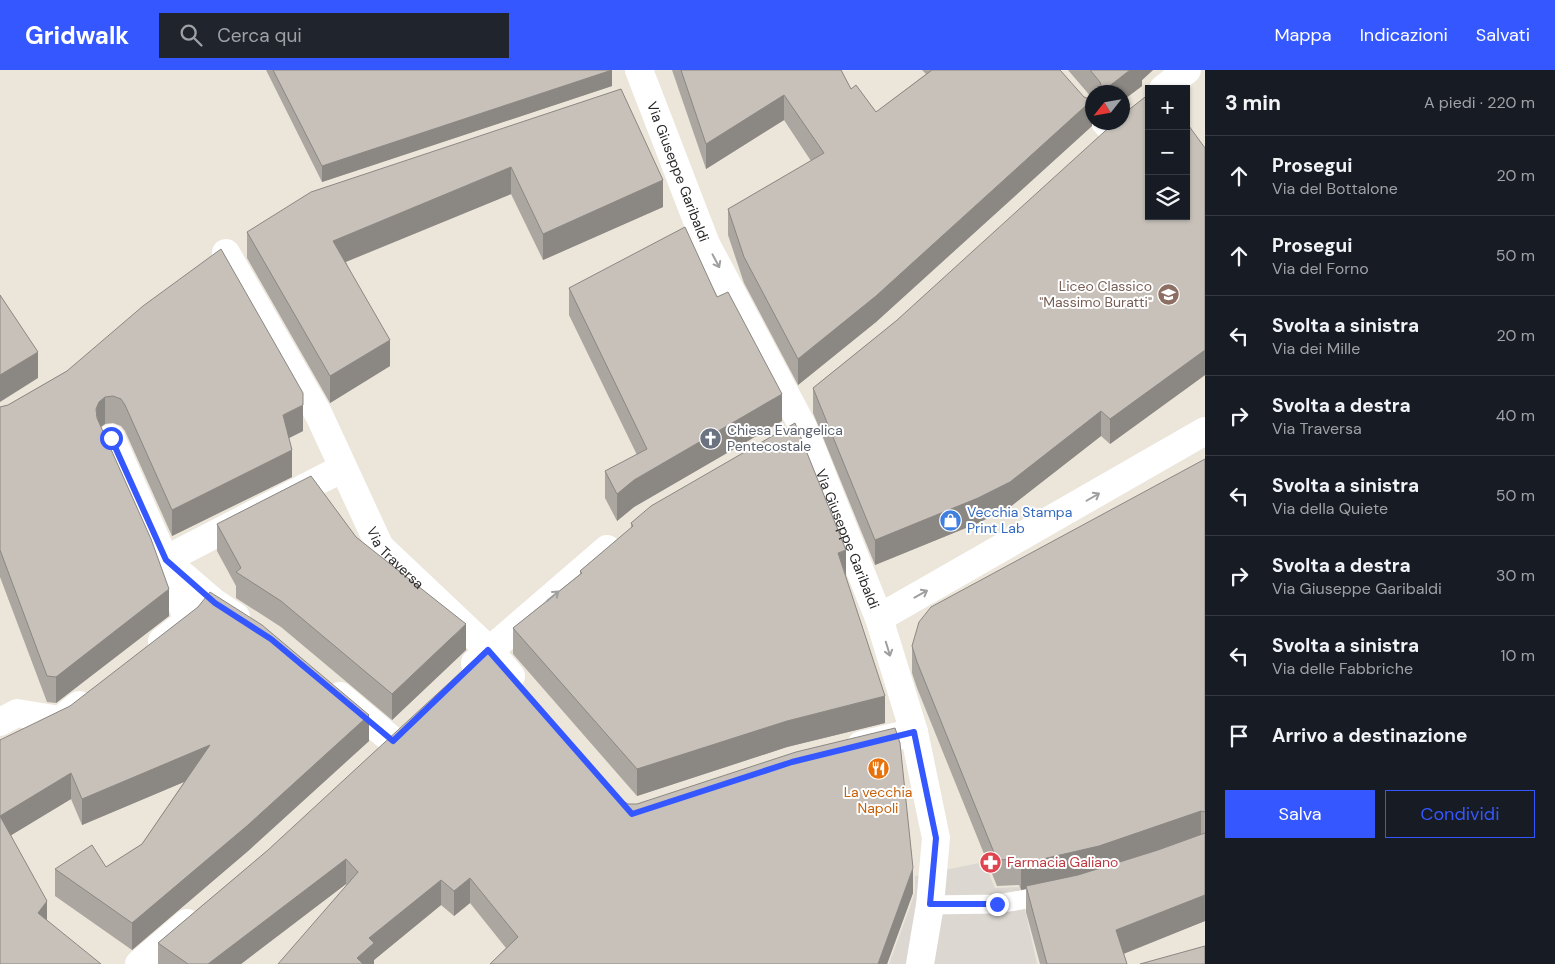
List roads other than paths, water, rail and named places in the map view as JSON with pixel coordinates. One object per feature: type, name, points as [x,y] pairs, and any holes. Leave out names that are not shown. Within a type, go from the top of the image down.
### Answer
[{"type":"street","points":[[1130,107],[1187,70]]},
{"type":"street","name":"Via Giuseppe Garibaldi","points":[[635,87],[706,244],[793,425],[879,618],[914,732],[936,838],[930,904],[922,956]]},
{"type":"street","points":[[1086,152],[1106,130]]},
{"type":"street","points":[[203,270],[249,239]]},
{"type":"street","name":"Via Traversa","points":[[226,253],[319,415],[380,547],[488,650],[531,698]]},
{"type":"street","points":[[793,425],[817,390]]},
{"type":"street","points":[[879,618],[1205,431]]},
{"type":"street","points":[[111,438],[166,560],[188,621],[142,656]]},
{"type":"street","points":[[166,560],[343,468]]},
{"type":"street","points":[[454,682],[488,650],[628,532]]},
{"type":"street","points":[[166,560],[215,603],[255,629]]},
{"type":"street","points":[[322,681],[393,741]]},
{"type":"street","points":[[0,722],[17,713],[60,720],[97,691]]},
{"type":"street","points":[[372,760],[413,722]]},
{"type":"street","points":[[838,751],[914,732]]},
{"type":"street","points":[[139,964],[208,905]]},
{"type":"lane","points":[[930,904],[997,904],[1071,891]]},
{"type":"place","name":"Liceo Classico \"Massimo Buratti\"","points":[[1168,294]]},
{"type":"place","name":"Chiesa Evangelica Pentecostale","points":[[711,438]]},
{"type":"place","name":"Vecchia Stampa Print Lab","points":[[951,520]]},
{"type":"place","name":"La vecchia Napoli","points":[[878,769]]},
{"type":"place","name":"Farmacia Galiano","points":[[991,862]]}]
